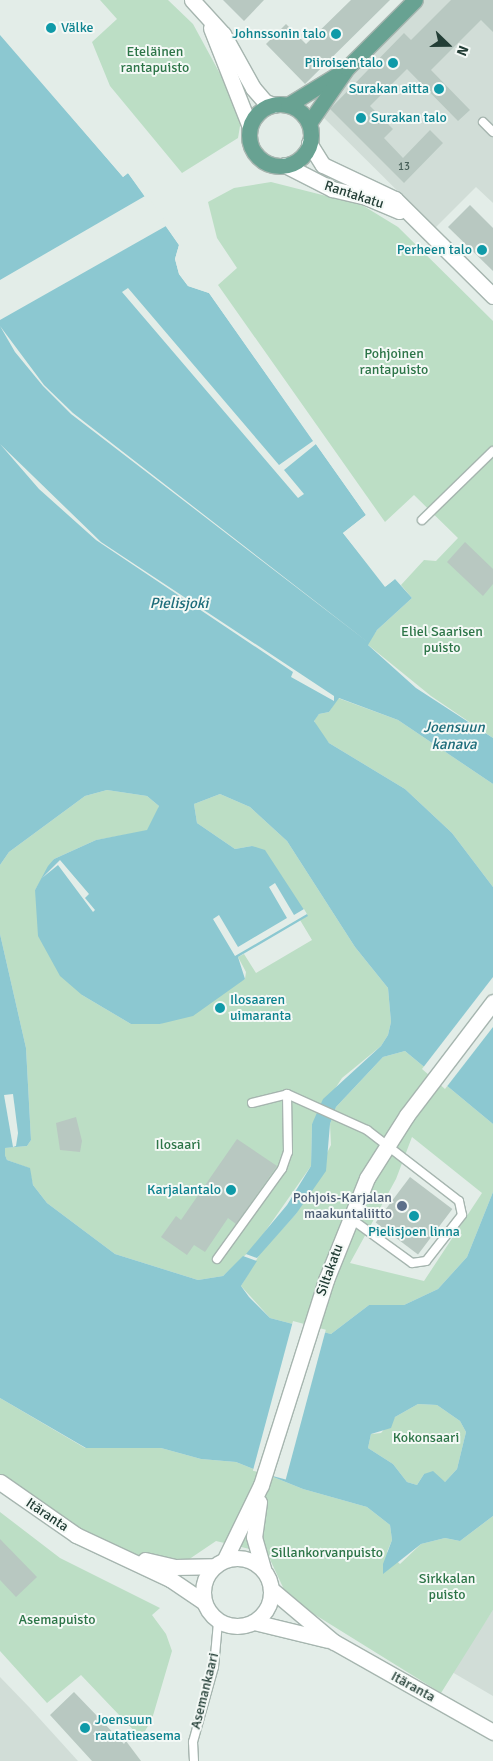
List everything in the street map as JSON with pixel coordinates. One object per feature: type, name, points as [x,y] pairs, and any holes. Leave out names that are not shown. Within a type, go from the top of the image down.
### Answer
[{"type":"main road","points":[[347,68],[281,105],[256,115],[250,126],[250,143],[256,154],[264,162],[285,165],[300,158],[309,144],[309,122],[347,68],[415,0]]},
{"type":"main road","points":[[281,105],[296,108],[309,122]]},
{"type":"street","points":[[192,0],[223,34],[253,88],[265,102],[281,105]]},
{"type":"street","points":[[204,13],[250,126]]},
{"type":"street","name":"Rantakatu","points":[[309,144],[323,166],[389,195],[423,225],[493,296]]},
{"type":"street","name":"Rantakatu","points":[[285,165],[332,189],[389,206],[423,225]]},
{"type":"street","name":"Siltakatu","points":[[263,1569],[254,1537],[261,1485],[312,1321],[350,1218],[386,1145],[432,1080],[493,1002]]},
{"type":"street","name":"Itäranta","points":[[0,1482],[76,1535],[124,1555],[204,1602]]},
{"type":"street","name":"Siltakatu","points":[[220,1562],[261,1485]]},
{"type":"street","name":"Itäranta","points":[[124,1555],[175,1567],[220,1562]]},
{"type":"street","points":[[252,1561],[263,1569],[272,1589],[267,1608],[254,1622],[230,1626],[218,1622],[204,1602],[206,1576],[220,1562],[252,1561]]},
{"type":"street","name":"Itäranta","points":[[272,1589],[334,1642],[493,1732]]},
{"type":"street","name":"Itäranta","points":[[254,1622],[334,1642]]},
{"type":"lane","points":[[483,122],[493,132]]},
{"type":"lane","points":[[422,520],[493,451]]},
{"type":"lane","points":[[217,1259],[282,1169],[288,1152],[287,1094]]},
{"type":"lane","points":[[252,1103],[287,1094],[366,1130],[459,1200],[462,1215],[426,1261],[412,1263],[350,1218]]},
{"type":"lane","name":"Asemankaari","points":[[194,1761],[193,1742],[214,1667],[218,1622]]},
{"type":"shaded area","points":[[417,0],[493,0],[493,203],[476,187],[435,228],[312,106]]},
{"type":"shaded area","points":[[493,1610],[493,1696],[452,1672]]},
{"type":"shaded area","points":[[0,1677],[29,1707],[78,1761],[0,1761]]},
{"type":"green space","name":"Eteläinen rantapuisto","points":[[100,0],[168,0],[193,24],[237,105],[241,120],[238,138],[182,173],[110,86],[92,42],[117,19]]},
{"type":"green space","name":"Pohjoinen rantapuisto","points":[[271,182],[362,205],[398,227],[493,321],[493,738],[431,696],[367,644],[377,630],[412,598],[401,585],[424,560],[436,561],[458,538],[414,495],[385,522],[218,285],[237,268],[217,238],[208,202],[234,188]]},
{"type":"green space","points":[[338,698],[398,720],[493,784],[493,887],[452,833],[405,789],[329,743],[317,729],[314,720],[319,714],[329,712]]},
{"type":"green space","name":"Ilosaari","points":[[107,790],[147,796],[159,806],[155,819],[147,831],[96,840],[54,859],[35,890],[82,995],[131,1024],[160,1024],[245,979],[246,972],[238,957],[244,954],[256,973],[312,940],[300,920],[307,916],[252,846],[235,849],[197,823],[194,804],[220,794],[250,807],[287,841],[355,947],[388,988],[391,1022],[388,1035],[381,1046],[342,1078],[312,1124],[311,1166],[255,1246],[223,1276],[198,1280],[115,1254],[47,1203],[33,1185],[29,1168],[7,1160],[5,1155],[5,1148],[27,1146],[31,1140],[26,1048],[0,934],[0,865],[9,852],[85,796]]},
{"type":"green space","points":[[405,1051],[493,1124],[493,1192],[467,1257],[438,1289],[404,1305],[369,1305],[331,1334],[270,1318],[241,1286],[261,1252],[296,1214],[331,1145],[330,1124],[336,1107],[383,1057]],"holes":[[[412,1137],[482,1193],[424,1281],[350,1263],[396,1179]]]},
{"type":"green space","name":"Sillankorvanpuisto","points":[[0,1398],[85,1448],[161,1448],[201,1459],[236,1462],[303,1489],[367,1507],[390,1525],[392,1540],[387,1552],[400,1564],[421,1544],[445,1538],[460,1541],[493,1516],[493,1610],[441,1693],[288,1598],[267,1553],[216,1541],[182,1564],[124,1552],[78,1530],[0,1476]]},
{"type":"green space","name":"Kokonsaari","points":[[418,1404],[437,1405],[460,1421],[466,1432],[457,1469],[445,1482],[424,1474],[417,1485],[407,1482],[393,1464],[368,1448],[371,1434],[381,1433],[395,1417]]},
{"type":"green space","name":"Asemapuisto","points":[[0,1512],[60,1558],[160,1608],[152,1615],[166,1634],[172,1651],[152,1719],[141,1738],[81,1675],[47,1703],[0,1651]]},
{"type":"water","name":"Pielisjoki","points":[[0,35],[123,177],[128,173],[179,245],[175,259],[179,274],[188,286],[209,293],[366,515],[343,533],[386,586],[395,579],[412,598],[377,630],[368,645],[416,688],[493,738],[493,784],[398,720],[339,698],[329,712],[319,714],[314,721],[329,743],[405,789],[452,833],[493,887],[493,1124],[405,1051],[383,1057],[336,1107],[330,1124],[326,1171],[296,1214],[257,1258],[246,1254],[287,1205],[311,1166],[312,1124],[323,1099],[381,1046],[388,1035],[391,1022],[388,988],[355,947],[287,841],[250,807],[220,794],[194,804],[197,823],[235,849],[252,846],[265,850],[308,916],[238,957],[245,979],[193,1016],[160,1024],[131,1024],[82,995],[60,976],[38,936],[35,890],[48,866],[54,859],[96,840],[147,830],[159,806],[147,796],[107,790],[85,796],[9,852],[0,865]]},
{"type":"water","points":[[0,934],[26,1048],[31,1140],[27,1146],[5,1148],[5,1155],[7,1160],[30,1168],[33,1185],[47,1203],[115,1254],[198,1280],[223,1276],[243,1256],[257,1261],[241,1286],[270,1318],[331,1334],[369,1305],[404,1305],[438,1289],[467,1257],[493,1192],[493,1516],[460,1541],[445,1538],[421,1544],[383,1574],[383,1564],[392,1540],[390,1525],[367,1507],[303,1489],[236,1462],[201,1459],[161,1448],[86,1448],[0,1398]],"holes":[[[418,1404],[437,1405],[460,1421],[466,1432],[457,1469],[445,1482],[433,1471],[424,1474],[417,1485],[407,1482],[393,1464],[368,1448],[371,1434],[391,1428],[395,1417]]]},
{"type":"pier","points":[[0,33],[123,173],[130,171],[160,214],[181,245],[177,259],[180,273],[189,284],[210,291],[368,516],[346,533],[386,583],[395,579],[385,587],[343,533],[366,515],[316,444],[284,470],[304,494],[298,498],[122,292],[128,288],[279,465],[313,441],[209,293],[188,286],[179,274],[175,259],[179,245],[166,226],[0,320],[0,280],[145,196],[128,173],[123,177]]},
{"type":"pier","points":[[0,326],[44,385],[73,413],[369,643],[71,414],[43,386],[15,352]]},
{"type":"pier","points":[[0,444],[101,542],[334,696],[334,701],[291,677],[293,672],[96,540],[39,489]]},
{"type":"pier","points":[[60,860],[89,894],[85,898],[95,910],[93,912],[58,865],[42,878]]},
{"type":"pier","points":[[275,883],[294,915],[304,909],[307,914],[235,956],[213,919],[219,915],[238,947],[287,918],[269,887]]},
{"type":"pier","points":[[493,977],[493,1027],[445,1089],[422,1069]]},
{"type":"pier","points":[[13,1094],[18,1133],[16,1146],[13,1147],[4,1095]]},
{"type":"pier","points":[[293,1321],[326,1330],[286,1480],[253,1471]]},
{"type":"building","points":[[223,0],[264,0],[244,21]]},
{"type":"building","name":"Johnssonin talo","points":[[351,0],[390,0],[305,84],[266,44],[286,24],[306,44]]},
{"type":"building","points":[[451,0],[493,0],[493,32],[481,20],[431,70],[470,110],[458,121],[407,69],[370,106],[393,129],[384,138],[403,158],[430,130],[443,143],[404,183],[330,109],[404,33],[411,40]]},
{"type":"building","name":"Perheen talo","points":[[470,205],[493,228],[493,271],[448,227]]},
{"type":"building","points":[[465,542],[493,569],[493,584],[483,596],[447,562]]},
{"type":"building","points":[[76,1117],[82,1141],[80,1152],[60,1150],[56,1123]]},
{"type":"building","name":"Karjalantalo","points":[[237,1139],[277,1166],[236,1224],[228,1218],[205,1252],[194,1245],[187,1255],[161,1237],[176,1216],[181,1220]]},
{"type":"building","name":"Pielisjoen linna","points":[[410,1177],[452,1209],[418,1254],[376,1223]]},
{"type":"building","points":[[0,1539],[37,1577],[16,1597],[0,1580]]},
{"type":"building","name":"Joensuun rautatieasema","points":[[74,1692],[124,1744],[126,1741],[141,1761],[92,1761],[50,1715]]},
{"type":"place","name":"Välke","points":[[51,28]]},
{"type":"place","name":"Johnssonin talo","points":[[336,34]]},
{"type":"place","name":"Piiroisen talo","points":[[393,63]]},
{"type":"place","name":"Surakan aitta","points":[[439,89]]},
{"type":"place","name":"Surakan talo","points":[[361,118]]},
{"type":"place","name":"Perheen talo","points":[[482,250]]},
{"type":"place","name":"Ilosaaren uimaranta","points":[[220,1008]]},
{"type":"place","name":"Karjalantalo","points":[[231,1190]]},
{"type":"place","name":"Pohjois-Karjalan maakuntaliitto","points":[[402,1206]]},
{"type":"place","name":"Pielisjoen linna","points":[[414,1216]]},
{"type":"place","name":"Joensuun rautatieasema","points":[[85,1728]]},
{"type":"park label","name":"Eliel Saarisen puisto","points":[[442,640]]},
{"type":"park label","name":"Sirkkalan puisto","points":[[447,1588]]},
{"type":"water label","name":"Joensuun kanava","points":[[454,736]]}]
